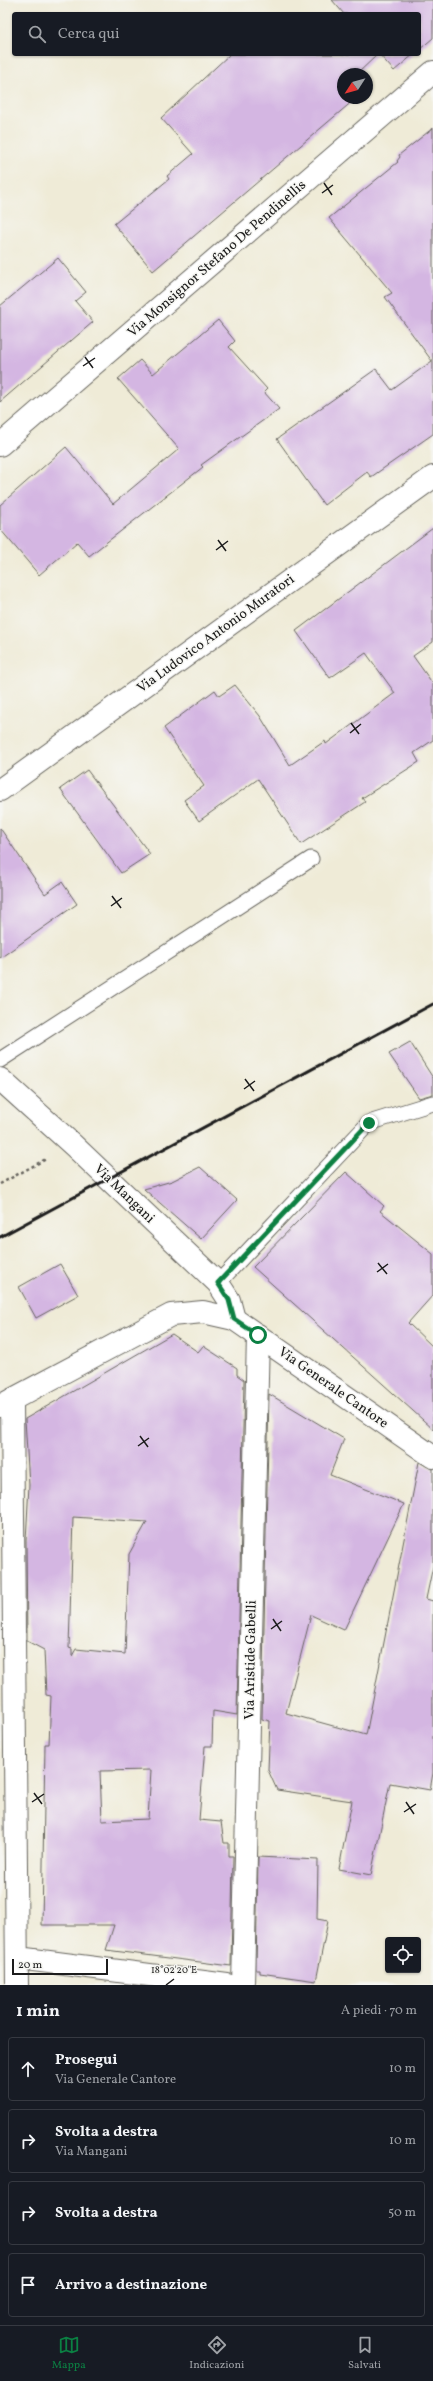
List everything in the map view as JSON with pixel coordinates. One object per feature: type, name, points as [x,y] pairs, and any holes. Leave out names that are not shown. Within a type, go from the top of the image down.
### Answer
[{"type":"street","name":"Via Monsignor Stefano De Pendinellis","points":[[0,445],[433,72]]},
{"type":"street","name":"Via Ludovico Antonio Muratori","points":[[0,790],[433,478]]},
{"type":"street","name":"Via Mangani","points":[[0,1080],[73,1145],[218,1283],[229,1300],[234,1319]]},
{"type":"street","points":[[17,1985],[18,1958],[8,1875],[6,1403],[172,1315],[203,1312],[234,1319]]},
{"type":"street","name":"Via Generale Cantore","points":[[234,1319],[433,1457]]},
{"type":"street","name":"Via Aristide Gabelli","points":[[243,1985],[258,1335]]},
{"type":"street","points":[[18,1958],[227,1985]]},
{"type":"lane","points":[[0,1060],[311,859]]},
{"type":"lane","points":[[218,1283],[369,1123],[433,1102]]},
{"type":"path","points":[[0,1184],[73,1145]]},
{"type":"building","points":[[332,0],[433,0],[433,38],[421,48],[421,12],[342,12]]},
{"type":"building","points":[[228,56],[376,56],[363,68],[337,68],[337,104],[349,104],[153,271],[114,224],[169,179],[167,176],[193,154],[161,118]]},
{"type":"building","points":[[381,56],[412,56],[394,71]]},
{"type":"building","points":[[433,128],[433,434],[371,477],[367,472],[324,505],[277,439],[376,369],[392,390],[432,361],[385,297],[392,293],[329,218],[398,162],[397,161],[400,157],[399,155]]},
{"type":"building","points":[[58,258],[86,292],[75,301],[93,322],[0,402],[0,306]]},
{"type":"building","points":[[218,320],[235,341],[229,347],[267,389],[264,392],[279,409],[201,465],[203,467],[89,556],[77,542],[39,575],[0,529],[0,505],[66,447],[113,504],[179,449],[118,379],[140,360],[153,374]]},
{"type":"building","points":[[433,528],[433,642],[413,656],[433,684],[433,740],[414,753],[419,762],[362,798],[365,802],[301,844],[258,779],[199,821],[184,800],[204,786],[164,728],[215,690],[219,696],[235,685],[260,716],[290,765],[325,741],[326,744],[395,693],[366,653],[330,678],[296,631]]},
{"type":"building","points":[[87,770],[150,854],[121,873],[60,789]]},
{"type":"building","points":[[0,828],[45,894],[62,882],[77,904],[0,958]]},
{"type":"building","points":[[410,1042],[433,1078],[433,1094],[419,1098],[389,1054]]},
{"type":"building","points":[[200,1167],[237,1200],[201,1239],[144,1189],[172,1181]]},
{"type":"building","points":[[346,1172],[384,1206],[380,1211],[433,1254],[433,1295],[408,1323],[433,1347],[433,1429],[253,1267]]},
{"type":"building","points":[[60,1264],[78,1295],[36,1318],[19,1287]]},
{"type":"building","points":[[172,1334],[198,1352],[203,1346],[237,1368],[237,1375],[244,1380],[237,1715],[213,1711],[212,1746],[205,1746],[199,1820],[221,1822],[224,1843],[229,1843],[229,1856],[233,1856],[231,1966],[106,1950],[114,1925],[42,1925],[45,1744],[49,1744],[51,1696],[46,1695],[44,1650],[27,1641],[26,1541],[29,1485],[25,1419]],"holes":[[[73,1517],[147,1522],[129,1554],[125,1654],[76,1649],[72,1656],[72,1649],[69,1648]],[[151,1770],[148,1819],[102,1821],[100,1771]]]},
{"type":"building","points":[[269,1394],[344,1439],[330,1475],[404,1504],[344,1630],[311,1615],[286,1713],[366,1735],[419,1462],[433,1469],[433,1566],[426,1599],[433,1601],[433,1773],[430,1790],[390,1783],[371,1875],[339,1869],[352,1801],[277,1790],[268,1770],[270,1721],[262,1719]]},
{"type":"building","points":[[258,1857],[318,1860],[317,1919],[328,1921],[316,1981],[260,1973],[260,1970],[256,1970]]},
{"type":"railway","points":[[0,1237],[433,1004]]},
{"type":"route","points":[[258,1335],[234,1319],[229,1300],[218,1283],[369,1123]]}]
